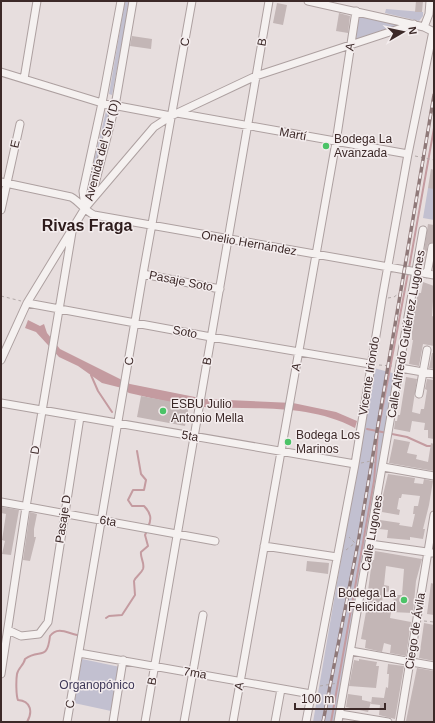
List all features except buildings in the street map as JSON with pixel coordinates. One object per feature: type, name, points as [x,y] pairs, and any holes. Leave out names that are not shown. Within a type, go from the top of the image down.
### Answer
[{"type":"street","points":[[24,79],[37,1]]},
{"type":"street","name":"Avenida del Sur (D)","points":[[85,208],[83,191],[102,103],[121,1]]},
{"type":"street","name":"Avenida del Sur (D)","points":[[97,188],[115,106],[133,1]]},
{"type":"street","name":"C","points":[[67,722],[143,274],[174,114],[192,1]]},
{"type":"street","name":"B","points":[[145,722],[269,1]]},
{"type":"street","points":[[308,1],[414,24],[433,32]]},
{"type":"street","points":[[424,27],[429,14],[430,1]]},
{"type":"street","name":"A","points":[[233,722],[336,142],[356,11]]},
{"type":"street","points":[[1,360],[27,303],[97,188],[154,127],[174,114],[256,76],[414,24]]},
{"type":"street","name":"Vicente Iriondo","points":[[306,722],[355,464],[370,364],[408,154],[433,32]]},
{"type":"street","name":"Martí","points":[[1,72],[115,106],[248,126],[408,154]]},
{"type":"street","name":"E","points":[[1,210],[4,183],[20,124]]},
{"type":"street","name":"Onelio Hernández","points":[[4,183],[72,197],[89,213],[229,240],[431,274]]},
{"type":"street","points":[[72,197],[80,195],[83,191]]},
{"type":"street","name":"D","points":[[1,674],[26,506],[73,227]]},
{"type":"street","name":"Calle Alfredo Gutiérrez Lugones","points":[[388,438],[396,367],[412,271],[423,230]]},
{"type":"street","points":[[431,274],[432,247],[434,247]]},
{"type":"street","name":"Pasaje Soto","points":[[143,274],[220,289]]},
{"type":"street","name":"Soto","points":[[27,303],[211,337],[370,364]]},
{"type":"street","points":[[420,394],[427,350]]},
{"type":"street","points":[[396,367],[434,374]]},
{"type":"street","name":"5ta","points":[[1,403],[355,464]]},
{"type":"street","name":"Pasaje D","points":[[8,630],[21,636],[39,634],[48,622],[80,417]]},
{"type":"street","name":"Calle Lugones","points":[[338,722],[388,438]]},
{"type":"street","points":[[383,467],[434,476]]},
{"type":"street","name":"6ta","points":[[1,502],[215,541]]},
{"type":"street","name":"Ciego de Ávila","points":[[400,722],[417,620],[431,553],[434,516]]},
{"type":"street","points":[[370,544],[431,553]]},
{"type":"street","points":[[264,546],[337,557]]},
{"type":"street","points":[[184,722],[203,615]]},
{"type":"street","points":[[351,651],[434,666]]},
{"type":"street","name":"7ma","points":[[79,652],[311,694]]},
{"type":"street","points":[[112,722],[123,660]]},
{"type":"street","points":[[275,722],[281,689]]},
{"type":"street","points":[[340,714],[388,722]]},
{"type":"path","points":[[408,154],[433,160]]},
{"type":"path","points":[[382,299],[394,297],[402,291],[406,292]]},
{"type":"path","points":[[1,296],[27,303]]},
{"type":"path","points":[[370,364],[396,367]]},
{"type":"path","points":[[355,464],[371,461],[375,463]]},
{"type":"path","points":[[342,531],[355,543]]},
{"type":"path","points":[[337,557],[355,543],[360,543]]},
{"type":"path","points":[[417,620],[434,622]]},
{"type":"path","points":[[311,694],[316,687],[339,683]]},
{"type":"green space","points":[[125,1],[130,1],[112,95],[109,94]]},
{"type":"green space","points":[[386,9],[423,12],[423,16],[419,21],[385,13]]},
{"type":"green space","points":[[359,15],[401,25],[356,39]]},
{"type":"green space","points":[[106,111],[110,112],[89,190],[87,191]]},
{"type":"green space","points":[[434,187],[434,220],[423,218],[428,188]]},
{"type":"green space","points":[[374,368],[396,374],[335,722],[313,722]]},
{"type":"green space","name":"Organopónico","points":[[82,659],[120,667],[111,711],[74,703]]},
{"type":"shaded area","points":[[28,320],[40,326],[44,324],[47,333],[60,349],[130,384],[205,399],[293,403],[336,412],[357,421],[355,428],[337,420],[300,411],[195,406],[129,393],[122,388],[102,383],[78,366],[59,357],[36,332],[25,328]]},
{"type":"waterway","points":[[409,268],[434,128]]},
{"type":"waterway","points":[[331,722],[374,481],[378,432],[408,273]]},
{"type":"waterway","points":[[91,375],[98,391],[112,412]]},
{"type":"waterway","points":[[367,429],[407,437],[427,446],[434,446]]},
{"type":"waterway","points":[[137,451],[141,474],[146,480],[144,490],[133,490],[128,500],[132,506],[144,506],[150,516],[148,527]]},
{"type":"waterway","points":[[106,618],[109,616],[122,615],[135,595],[134,581],[142,571],[143,567],[141,552],[148,546],[145,535],[147,531]]},
{"type":"waterway","points":[[27,722],[30,714],[30,708],[26,702],[18,700],[16,688],[17,674],[25,659],[35,654],[45,652],[49,644],[50,636],[56,631],[63,631],[77,635]]},
{"type":"railway","points":[[323,722],[358,543],[434,95]]},
{"type":"place","name":"Bodega La Avanzada","points":[[326,146]]},
{"type":"place","name":"ESBU Julio Antonio Mella","points":[[163,411]]},
{"type":"place","name":"Bodega Los Marinos","points":[[288,442]]},
{"type":"place","name":"Bodega La Felicidad","points":[[404,600]]},
{"type":"district","name":"Rivas Fraga","points":[[87,225]]}]
